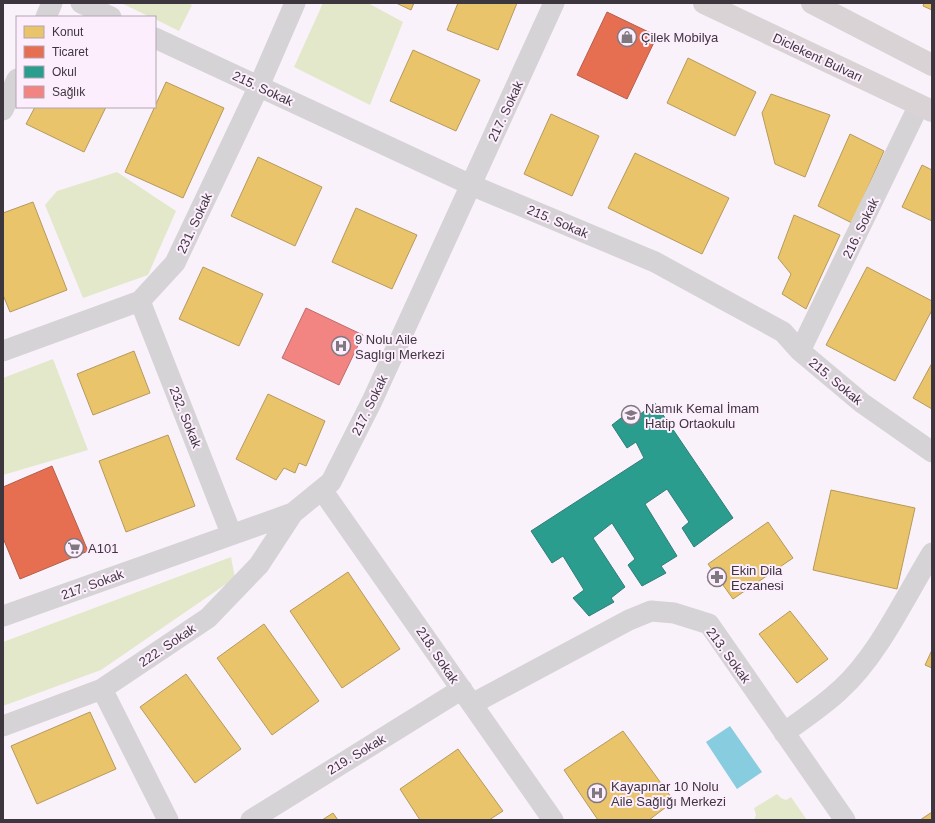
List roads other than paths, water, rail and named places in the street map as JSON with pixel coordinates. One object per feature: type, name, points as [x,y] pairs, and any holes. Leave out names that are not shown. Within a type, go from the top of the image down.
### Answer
[{"type":"main road","name":"Diclekent Bulvarı","points":[[704,3],[926,108]]},
{"type":"main road","points":[[812,3],[932,65]]},
{"type":"street","points":[[46,16],[52,3]]},
{"type":"street","points":[[81,3],[109,16]]},
{"type":"street","name":"231. Sokak","points":[[3,351],[140,301],[175,263],[259,86],[295,3]]},
{"type":"street","name":"217. Sokak","points":[[3,616],[232,533],[293,513],[331,482],[372,401],[554,3]]},
{"type":"street","name":"215. Sokak","points":[[156,38],[471,184],[654,262],[783,332],[800,351],[862,403],[932,452]]},
{"type":"street","points":[[3,110],[16,81]]},
{"type":"street","name":"216. Sokak","points":[[800,351],[926,108]]},
{"type":"street","name":"232. Sokak","points":[[140,301],[232,533]]},
{"type":"street","name":"218. Sokak","points":[[322,490],[553,820]]},
{"type":"street","name":"222. Sokak","points":[[3,726],[102,689],[208,618],[259,565],[293,513]]},
{"type":"street","points":[[784,733],[841,690],[870,655],[896,615],[932,553]]},
{"type":"street","name":"213. Sokak","points":[[467,697],[651,611],[674,613],[709,624],[845,820]]},
{"type":"street","points":[[102,689],[168,820]]},
{"type":"street","name":"219. Sokak","points":[[251,820],[467,697]]},
{"type":"water","points":[[730,726],[762,772],[737,789],[706,742]]},
{"type":"place","name":"Çilek Mobilya","points":[[627,37]]},
{"type":"place","name":"9 Nolu Aile Saglıgı Merkezi","points":[[341,346]]},
{"type":"place","name":"Namık Kemal İmam Hatip Ortaokulu","points":[[631,415]]},
{"type":"place","name":"A101","points":[[74,548]]},
{"type":"place","name":"Ekin Dila Eczanesi","points":[[717,577]]},
{"type":"place","name":"Kayapınar 10 Nolu Aile Sağlığı Merkezi","points":[[597,793]]}]
